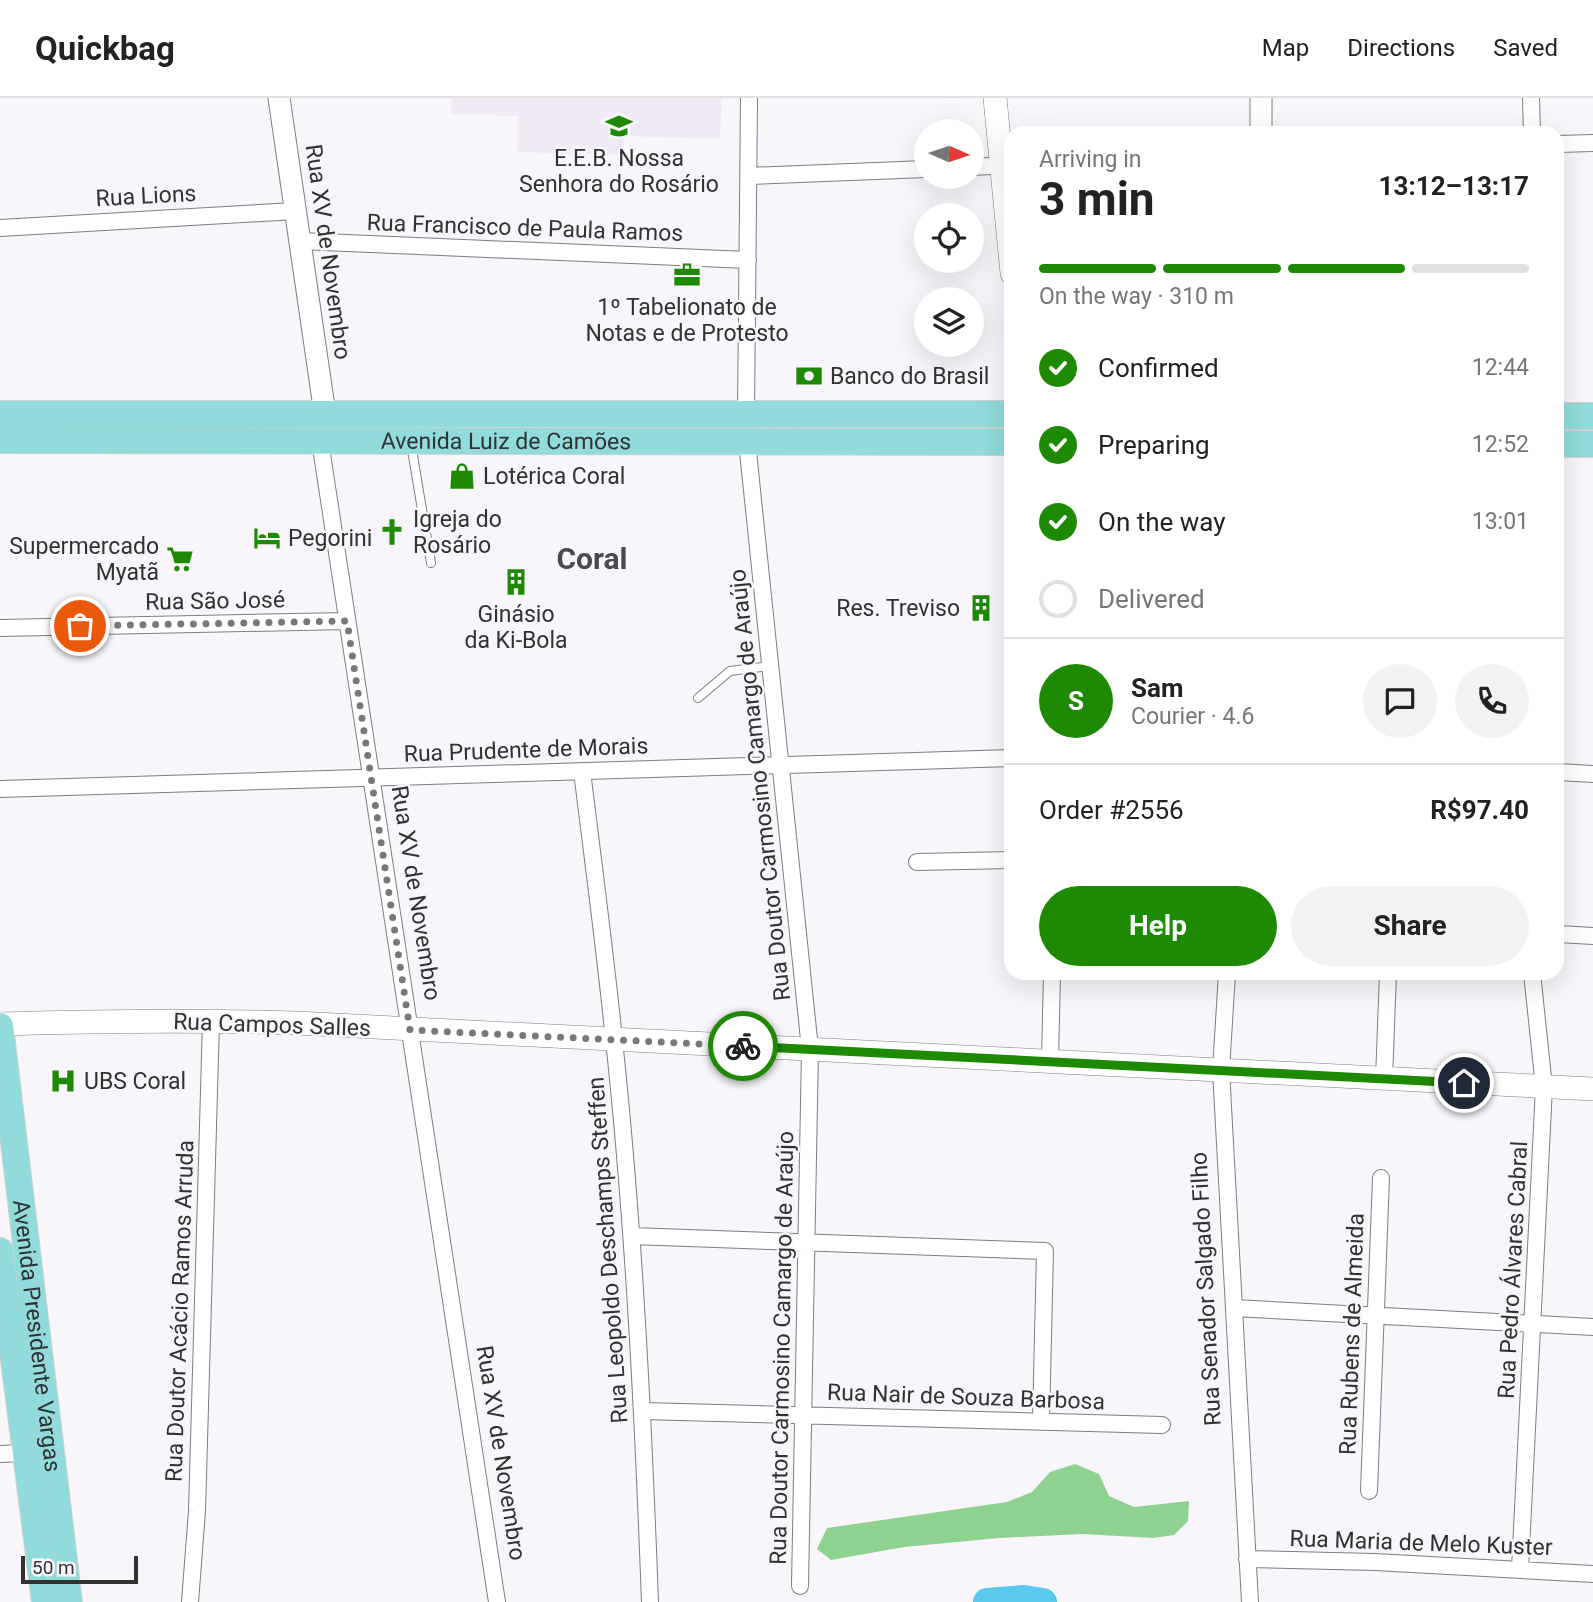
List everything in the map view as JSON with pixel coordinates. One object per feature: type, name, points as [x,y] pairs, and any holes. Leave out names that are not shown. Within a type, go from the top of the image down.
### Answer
[{"type":"main road","points":[[995,98],[1004,154]]},
{"type":"main road","name":"Avenida Luiz de Camões","points":[[0,414],[1004,414]]},
{"type":"main road","points":[[1564,416],[1593,416]]},
{"type":"main road","name":"Avenida Luiz de Camões","points":[[0,440],[1004,442]]},
{"type":"main road","points":[[1564,444],[1593,444]]},
{"type":"main road","name":"Rua Campos Salles","points":[[0,1025],[211,1021],[285,1023],[1593,1089]]},
{"type":"main road","name":"Avenida Presidente Vargas","points":[[0,1025],[69,1602]]},
{"type":"main road","name":"Avenida Presidente Vargas","points":[[0,1251],[13,1453],[45,1602]]},
{"type":"street","name":"Rua XV de Novembro","points":[[279,98],[325,414]]},
{"type":"street","points":[[746,414],[749,98]]},
{"type":"street","points":[[1261,98],[1261,126]]},
{"type":"street","points":[[1531,98],[1532,126]]},
{"type":"street","points":[[1564,144],[1593,143]]},
{"type":"street","points":[[984,167],[1004,166]]},
{"type":"street","points":[[748,176],[914,169]]},
{"type":"street","name":"Rua Lions","points":[[0,228],[295,211]]},
{"type":"street","name":"Rua Francisco de Paula Ramos","points":[[300,242],[748,260]]},
{"type":"street","name":"Rua XV de Novembro","points":[[320,441],[497,1602]]},
{"type":"street","name":"Rua Doutor Carmosino Camargo de Araújo","points":[[747,442],[810,1049],[800,1586]]},
{"type":"street","name":"Rua São José","points":[[0,628],[347,621]]},
{"type":"street","name":"Rua Prudente de Morais","points":[[0,789],[1004,758]]},
{"type":"street","name":"Rua Leopoldo Deschamps Steffen","points":[[582,771],[614,1040],[632,1237],[643,1410],[650,1602]]},
{"type":"street","points":[[1564,772],[1593,774]]},
{"type":"street","points":[[917,862],[1004,860]]},
{"type":"street","points":[[1564,934],[1593,936]]},
{"type":"street","points":[[1049,1061],[1052,980]]},
{"type":"street","name":"Rua Senador Salgado Filho","points":[[1227,980],[1221,1070],[1250,1602]]},
{"type":"street","points":[[1384,1079],[1388,980]]},
{"type":"street","name":"Rua Pedro Álvares Cabral","points":[[1520,1569],[1544,1087],[1533,980]]},
{"type":"street","name":"Rua Doutor Acácio Ramos Arruda","points":[[190,1602],[197,1497],[211,1021]]},
{"type":"street","name":"Rua Rubens de Almeida","points":[[1369,1491],[1381,1178]]},
{"type":"street","points":[[632,1237],[1045,1251],[1041,1422]]},
{"type":"street","points":[[1234,1308],[1593,1327]]},
{"type":"street","name":"Rua Nair de Souza Barbosa","points":[[643,1410],[1163,1425]]},
{"type":"street","name":"Rua Maria de Melo Kuster","points":[[1247,1559],[1375,1562],[1593,1574]]},
{"type":"lane","points":[[411,441],[431,563]]},
{"type":"lane","points":[[698,698],[730,671],[770,666]]},
{"type":"shaded area","name":"E.E.B. Nossa Senhora do Rosário","points":[[452,98],[722,98],[720,139],[624,136],[623,155],[517,152],[518,116],[451,114]]},
{"type":"green space","points":[[1075,1464],[1099,1474],[1109,1496],[1134,1507],[1189,1501],[1188,1521],[1174,1535],[1154,1538],[1082,1534],[999,1538],[904,1547],[831,1560],[817,1549],[827,1528],[1007,1502],[1032,1492],[1050,1472]]},
{"type":"waterway","points":[[987,1602],[1024,1599],[1043,1602]]},
{"type":"way so far","points":[[80,626],[347,621],[410,1030],[743,1046]]},
{"type":"place","name":"E.E.B. Nossa Senhora do Rosário","points":[[619,126]]},
{"type":"place","name":"1º Tabelionato de Notas e de Protesto","points":[[687,275]]},
{"type":"place","name":"Banco do Brasil","points":[[809,376]]},
{"type":"place","name":"Lotérica Coral","points":[[462,476]]},
{"type":"place","name":"Igreja do Rosário","points":[[392,532]]},
{"type":"place","name":"Pegorini","points":[[267,538]]},
{"type":"place","name":"Supermercado Myatã","points":[[180,559]]},
{"type":"place","name":"Ginásio da Ki-Bola","points":[[516,582]]},
{"type":"place","name":"Res. Treviso","points":[[981,608]]},
{"type":"place","name":"UBS Coral","points":[[63,1081]]},
{"type":"district","name":"Coral","points":[[592,558]]},
{"type":"route","points":[[743,1046],[1464,1083]]}]
